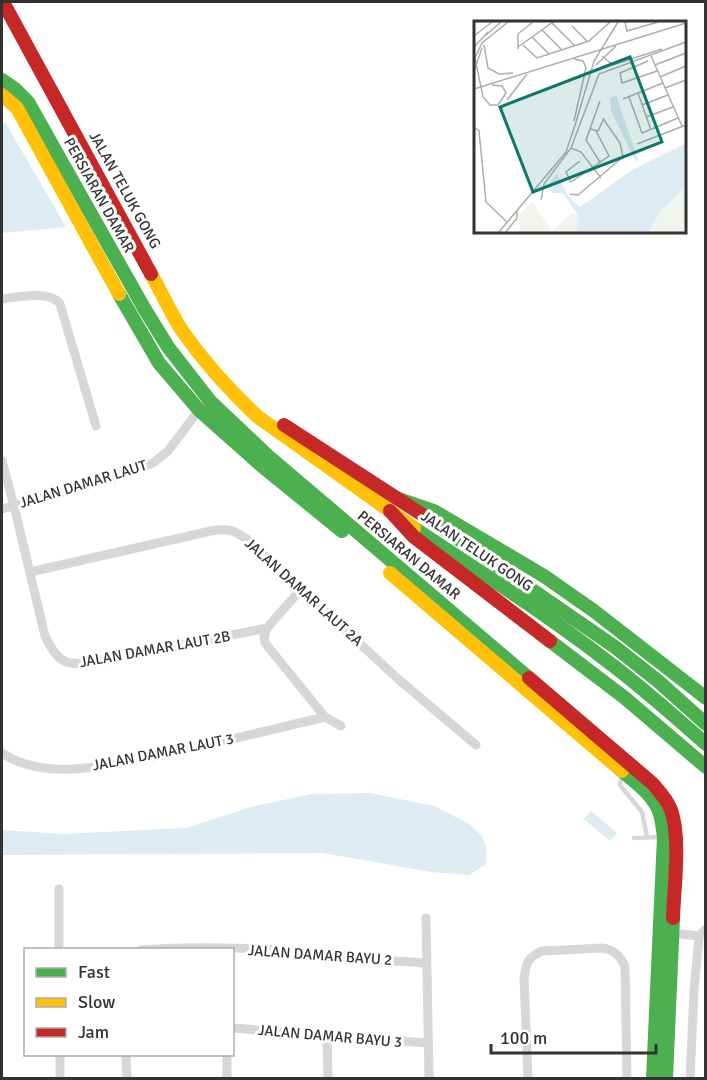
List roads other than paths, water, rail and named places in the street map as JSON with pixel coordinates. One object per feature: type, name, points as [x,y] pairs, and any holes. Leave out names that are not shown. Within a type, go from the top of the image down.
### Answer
[{"type":"street","name":"JALAN TELUK GONG","points":[[3,2],[183,330],[210,368],[258,417],[606,660],[648,693],[705,744]]},
{"type":"street","name":"PERSIARAN DAMAR","points":[[2,80],[28,102],[168,347],[210,401],[267,456],[652,783],[664,796],[672,810],[676,845],[666,1078]]},
{"type":"street","name":"PERSIARAN DAMAR","points":[[2,95],[17,108],[134,322],[159,363],[198,410],[625,774],[657,806],[664,837],[653,1078]]},
{"type":"street","points":[[2,299],[45,295],[56,299],[60,304],[96,426]]},
{"type":"street","name":"JALAN TELUK GONG","points":[[228,387],[615,647],[658,681],[705,724]]},
{"type":"street","name":"JALAN DAMAR LAUT","points":[[2,509],[114,478],[153,463],[168,451],[198,410],[210,401]]},
{"type":"street","name":"JALAN DAMAR LAUT 2B","points":[[2,460],[45,636],[53,651],[61,659],[72,664],[98,662],[267,628]]},
{"type":"street","points":[[399,500],[434,511],[544,576],[594,611],[705,698]]},
{"type":"street","points":[[390,511],[414,537],[625,698],[705,767]]},
{"type":"street","name":"JALAN DAMAR LAUT 2A","points":[[30,572],[222,529],[230,530],[248,540],[397,678],[476,745]]},
{"type":"street","points":[[302,588],[267,628],[264,637],[266,643],[325,717],[341,726]]},
{"type":"street","name":"JALAN DAMAR LAUT 3","points":[[2,753],[23,764],[41,767],[70,769],[111,765],[325,717]]},
{"type":"street","points":[[58,948],[59,889]]},
{"type":"street","points":[[426,918],[429,1078]]},
{"type":"street","points":[[672,933],[703,934],[694,991],[690,1078]]},
{"type":"street","name":"JALAN DAMAR BAYU 2","points":[[184,948],[264,949],[426,963]]},
{"type":"street","points":[[528,1078],[524,978],[529,960],[534,954],[542,951],[602,948],[617,953],[624,967],[627,1078]]},
{"type":"street","name":"JALAN DAMAR BAYU 3","points":[[234,1028],[428,1043]]},
{"type":"street","points":[[327,1035],[328,1078]]},
{"type":"street","points":[[60,1056],[60,1078]]},
{"type":"street","points":[[126,1056],[127,1078]]},
{"type":"street","points":[[227,1056],[227,1078]]},
{"type":"lane","points":[[625,774],[620,785],[642,812],[647,837]]},
{"type":"lane","points":[[634,838],[664,837]]}]
